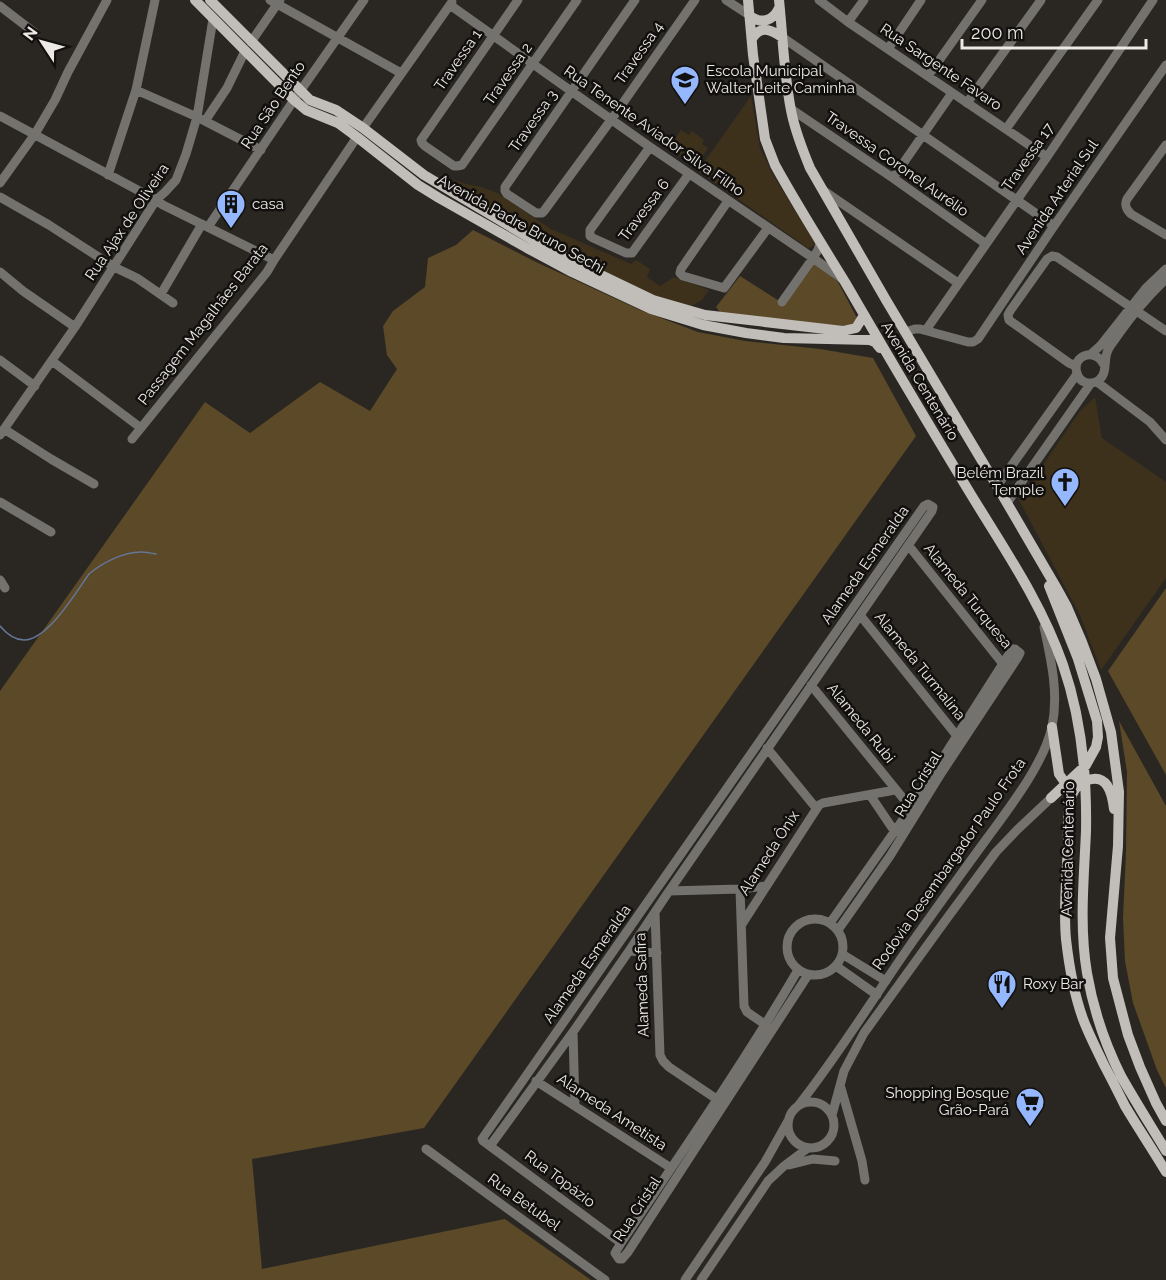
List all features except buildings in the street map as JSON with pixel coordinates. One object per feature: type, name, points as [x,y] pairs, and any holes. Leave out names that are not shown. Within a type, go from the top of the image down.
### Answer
[{"type":"main road","name":"Avenida Padre Bruno Sechi","points":[[195,0],[213,19],[248,46]]},
{"type":"main road","name":"Avenida Centenário","points":[[748,0],[768,150],[783,180],[887,356],[1012,558],[1042,616],[1063,665],[1074,704],[1085,784],[1086,829],[1082,920],[1087,972],[1099,1022],[1120,1074],[1166,1151]]},
{"type":"main road","name":"Avenida Padre Bruno Sechi","points":[[214,2],[248,46],[297,95],[336,110],[418,185],[572,272],[651,309],[703,325],[784,338],[872,340],[887,356]]},
{"type":"main road","name":"Rua Ajax de Oliveira","points":[[213,19],[214,2]]},
{"type":"main road","name":"Avenida Centenário","points":[[779,4],[791,109],[804,152],[822,189],[1067,607],[1096,679],[1112,741],[1119,792],[1118,846],[1110,938],[1113,978],[1128,1035],[1140,1068],[1166,1121]]},
{"type":"main road","points":[[749,15],[754,20],[770,20],[776,15],[779,4]]},
{"type":"main road","points":[[752,39],[756,32],[762,30],[772,31],[782,37]]},
{"type":"main road","name":"Avenida Padre Bruno Sechi","points":[[360,133],[432,181],[541,244],[653,300],[705,315],[843,331],[856,328],[864,315]]},
{"type":"main road","name":"Avenida Centenário","points":[[1035,552],[1078,659],[1097,721],[1096,747]]},
{"type":"main road","points":[[1052,727],[1059,774],[1066,784]]},
{"type":"main road","name":"Rodovia Desembargador Paulo Frota","points":[[1051,798],[1086,765],[1096,747]]},
{"type":"main road","points":[[1118,846],[1113,802],[1108,785],[1096,779],[1081,782],[1073,792],[1069,817],[1065,919],[1074,988],[1083,1020],[1096,1049],[1126,1107],[1166,1172]]},
{"type":"main road","points":[[1051,798],[1057,797],[1064,803],[1069,817]]},
{"type":"street","points":[[0,183],[35,134],[55,100],[107,0]]},
{"type":"street","points":[[108,175],[136,90],[155,0]]},
{"type":"street","name":"Rua São Bento","points":[[161,294],[205,225],[261,150],[364,0]]},
{"type":"street","name":"Travessa 1","points":[[462,165],[454,166],[425,146],[421,140],[518,0]]},
{"type":"street","name":"Travessa 2","points":[[462,165],[577,0]]},
{"type":"street","name":"Travessa 3","points":[[544,211],[536,213],[507,194],[505,187],[635,0]]},
{"type":"street","name":"Travessa 4","points":[[544,211],[611,120],[694,0]]},
{"type":"street","points":[[728,2],[742,0]]},
{"type":"street","name":"Rua Sargente Favaro","points":[[819,0],[1047,157]]},
{"type":"street","points":[[849,22],[864,0]]},
{"type":"street","points":[[888,49],[921,0]]},
{"type":"street","points":[[928,76],[982,0]]},
{"type":"street","points":[[967,103],[1041,0]]},
{"type":"street","points":[[1006,129],[1098,0]]},
{"type":"street","name":"Travessa 17","points":[[926,330],[1153,0]]},
{"type":"street","points":[[201,119],[227,88],[248,46],[275,1],[337,39],[401,73]]},
{"type":"street","points":[[728,2],[749,15]]},
{"type":"street","name":"Rua Tenente Aviador Silva Filho","points":[[451,3],[493,37],[843,280]]},
{"type":"street","name":"Passagem Magalhães Barata","points":[[132,439],[267,272],[451,3]]},
{"type":"street","points":[[0,6],[35,33]]},
{"type":"street","name":"Rua Ajax de Oliveira","points":[[2,432],[75,327],[156,200],[176,180],[201,119],[213,19]]},
{"type":"street","points":[[782,37],[1054,226]]},
{"type":"street","name":"Avenida Arterial Sul","points":[[926,330],[971,342],[981,336],[1166,65]]},
{"type":"street","points":[[136,90],[201,119],[261,150]]},
{"type":"street","points":[[893,178],[952,93]]},
{"type":"street","name":"Travessa Coronel Aurélio","points":[[791,109],[986,244]]},
{"type":"street","points":[[0,116],[163,205],[274,260]]},
{"type":"street","points":[[1166,145],[1125,205],[1131,214],[1166,235]]},
{"type":"street","name":"Travessa 6","points":[[650,147],[590,230],[590,236],[626,253],[632,253],[689,174]]},
{"type":"street","points":[[822,189],[958,283]]},
{"type":"street","points":[[0,197],[114,267],[137,278],[173,303]]},
{"type":"street","points":[[728,201],[681,269],[682,276],[724,288],[768,228]]},
{"type":"street","points":[[782,302],[813,258],[820,243]]},
{"type":"street","points":[[1166,331],[1057,257],[1052,256],[1047,259],[1008,315],[1009,320],[1069,363],[1081,380],[1094,383],[1150,422],[1166,440]]},
{"type":"street","points":[[1007,503],[1076,405],[1094,383],[1103,377],[1108,350],[1146,288],[1166,269]]},
{"type":"street","points":[[0,272],[75,327]]},
{"type":"street","points":[[997,486],[1061,396],[1080,359],[1091,354],[1101,345],[1133,309],[1166,279]]},
{"type":"street","points":[[905,332],[915,329],[926,330]]},
{"type":"street","points":[[1091,354],[1101,359],[1104,365]]},
{"type":"street","points":[[52,361],[141,428]]},
{"type":"street","points":[[2,366],[34,386]]},
{"type":"street","points":[[1061,396],[1076,405]]},
{"type":"street","points":[[2,432],[94,484]]},
{"type":"street","points":[[1011,467],[1024,478]]},
{"type":"street","points":[[0,502],[51,532]]},
{"type":"street","name":"Alameda Esmeralda","points":[[486,1143],[535,1064],[668,873],[742,777],[768,748],[787,711],[811,685],[834,644],[860,615],[882,576],[925,505],[933,507],[909,546],[882,576],[834,644],[787,711],[742,777],[678,878],[573,1032],[486,1143]]},
{"type":"street","name":"Alameda Turquesa","points":[[909,546],[1003,664]]},
{"type":"street","name":"Alameda Turmalina","points":[[860,615],[957,736]]},
{"type":"street","name":"Rodovia Desembargador Paulo Frota","points":[[798,1106],[1010,807],[1045,748],[1052,727],[1055,691],[1042,616]]},
{"type":"street","name":"Rua Cristal","points":[[830,923],[886,852],[895,832],[940,770],[957,736],[985,700],[1018,657],[1017,650],[1012,650],[1003,664],[985,700],[838,930]]},
{"type":"street","name":"Alameda Rubi","points":[[811,685],[911,808]]},
{"type":"street","points":[[768,748],[816,808]]},
{"type":"street","name":"Alameda Ônix","points":[[742,924],[816,808],[823,802],[895,790]]},
{"type":"street","points":[[870,795],[895,832]]},
{"type":"street","name":"Rodovia Desembargador Paulo Frota","points":[[832,1115],[844,1071],[864,1033],[996,852],[1051,798]]},
{"type":"street","points":[[668,873],[678,878]]},
{"type":"street","points":[[669,891],[766,886]]},
{"type":"street","name":"Alameda Ônix","points":[[740,889],[744,1006],[747,1012],[766,1025]]},
{"type":"street","name":"Alameda Safira","points":[[655,912],[660,1055],[669,1067],[718,1100]]},
{"type":"street","points":[[821,919],[838,930],[843,946],[836,966],[823,974],[803,972],[791,963],[786,945],[794,927],[802,921],[821,919]]},
{"type":"street","points":[[912,943],[917,942],[920,946],[913,957],[913,964]]},
{"type":"street","points":[[629,951],[657,953]]},
{"type":"street","points":[[612,953],[622,960]]},
{"type":"street","points":[[842,954],[886,981]]},
{"type":"street","points":[[836,966],[877,994]]},
{"type":"street","name":"Rua Cristal","points":[[803,972],[745,1065],[650,1208],[621,1243],[615,1253],[620,1260],[624,1257],[650,1208],[671,1168],[745,1065],[766,1025],[803,972]]},
{"type":"street","points":[[573,1032],[575,1106]]},
{"type":"street","points":[[535,1064],[544,1070]]},
{"type":"street","name":"Alameda Ametista","points":[[536,1081],[671,1168]]},
{"type":"street","points":[[840,1086],[862,1161],[865,1180]]},
{"type":"street","points":[[685,1280],[765,1162],[790,1115],[798,1106],[809,1102],[820,1103],[832,1115],[834,1130],[828,1141],[818,1147],[808,1148],[792,1139],[788,1121]]},
{"type":"street","name":"Rua Topázio","points":[[486,1143],[621,1243]]},
{"type":"street","points":[[701,1280],[768,1181],[808,1148]]},
{"type":"street","name":"Rua Betubel","points":[[426,1149],[604,1280]]},
{"type":"street","points":[[784,1166],[813,1159],[835,1161]]},
{"type":"shaded area","points":[[751,96],[760,148],[773,175],[815,243],[812,247],[808,248],[698,171]]},
{"type":"shaded area","points":[[681,130],[689,135],[692,131],[704,140],[702,144],[708,148],[696,166],[670,147]]},
{"type":"shaded area","points":[[454,180],[497,193],[551,229],[631,264],[636,260],[650,269],[647,277],[660,286],[674,277],[709,290],[702,300],[689,307],[671,304],[603,276],[446,190]]},
{"type":"shaded area","points":[[473,230],[640,310],[698,332],[745,341],[820,349],[873,358],[916,436],[424,1128],[252,1159],[262,1269],[505,1219],[591,1280],[0,1280],[0,691],[205,402],[250,433],[320,382],[370,411],[397,369],[387,355],[383,326],[393,311],[425,287],[428,258],[456,245]]},
{"type":"shaded area","points":[[814,263],[838,282],[858,320],[854,327],[723,316],[716,307],[740,276],[784,304]]},
{"type":"shaded area","points":[[1095,397],[1102,438],[1166,482],[1166,578],[1101,670],[1080,615],[1019,500],[1080,411]]},
{"type":"shaded area","points":[[1166,588],[1166,775],[1108,671]]},
{"type":"shaded area","points":[[1119,721],[1166,806],[1166,1088],[1157,1070],[1133,1003],[1125,961],[1123,918],[1127,772]]},
{"type":"waterway","points":[[0,626],[17,639],[33,638],[61,614],[94,570],[106,562],[127,554],[141,552],[156,554]]},
{"type":"place","name":"Escola Municipal Walter Leite Caminha","points":[[685,106]]},
{"type":"place","name":"casa","points":[[231,230]]},
{"type":"place","name":"Belém Brazil Temple","points":[[1065,508]]},
{"type":"place","name":"Roxy Bar","points":[[1002,1010]]},
{"type":"place","name":"Shopping Bosque Grão-Pará","points":[[1030,1128]]}]
